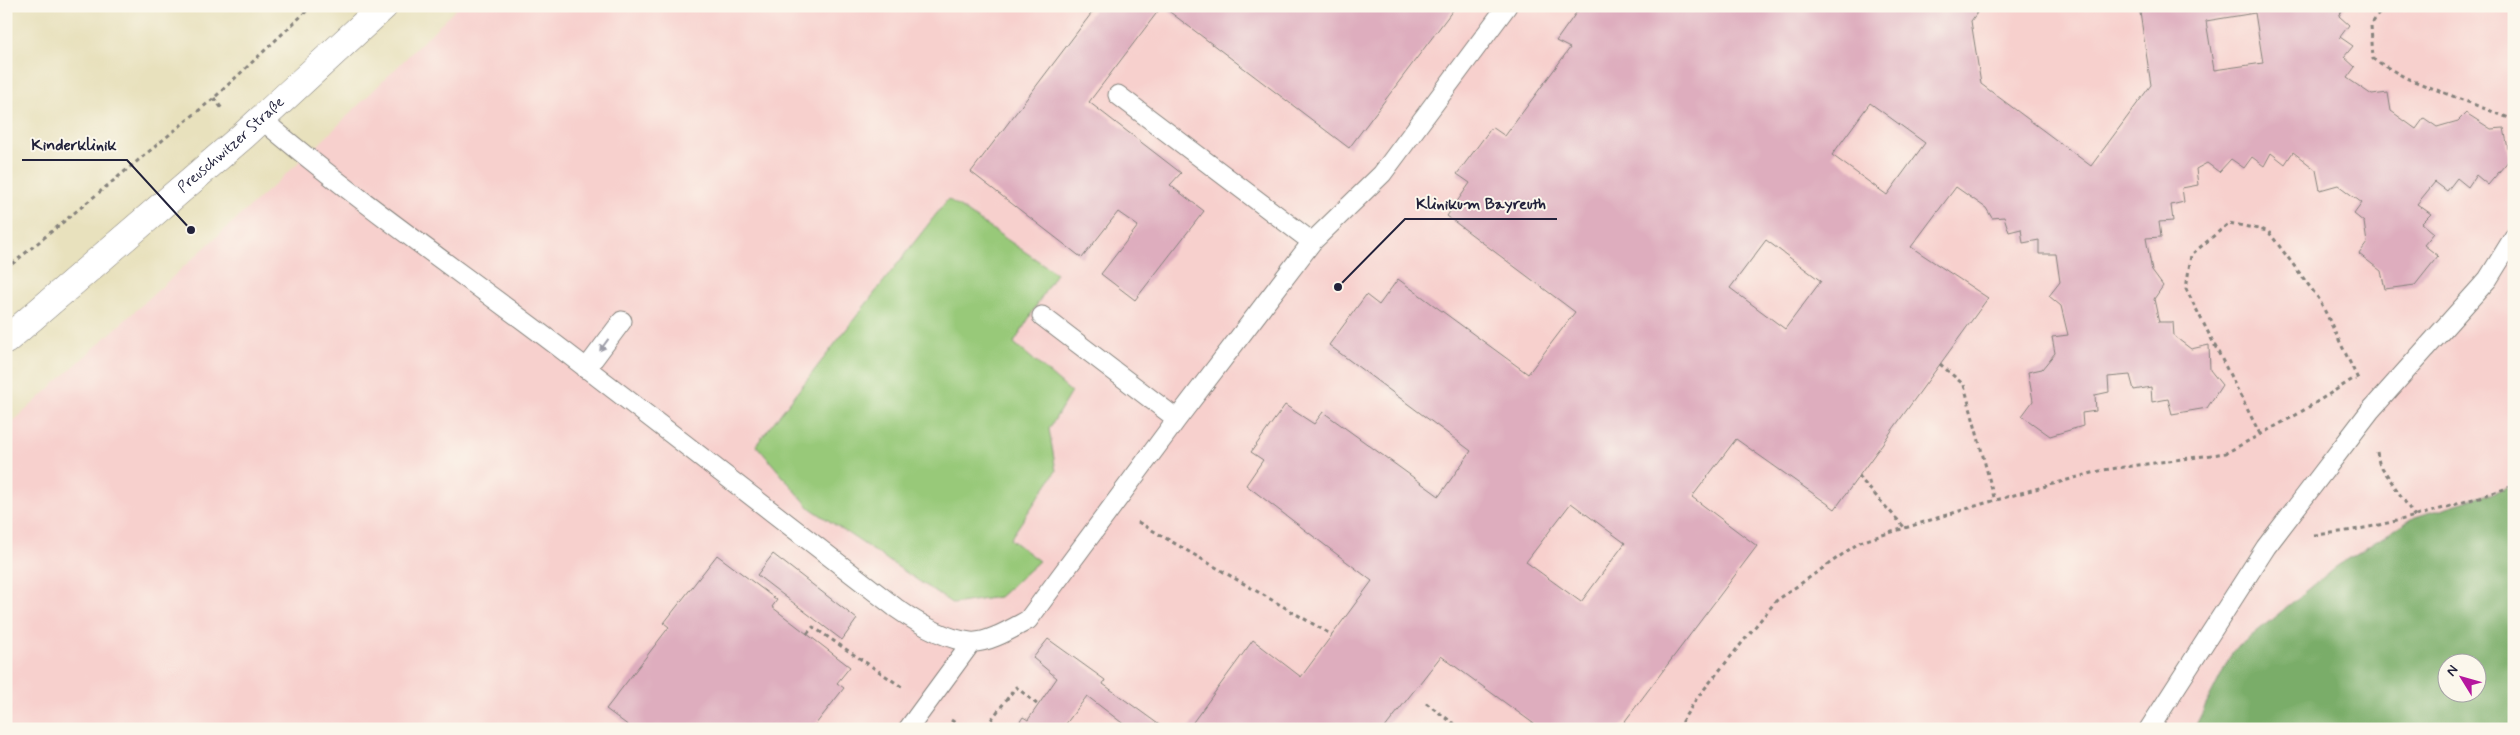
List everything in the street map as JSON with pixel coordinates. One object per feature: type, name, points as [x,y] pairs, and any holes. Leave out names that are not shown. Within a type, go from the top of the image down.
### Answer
[{"type":"street","name":"Preuschwitzer Straße","points":[[6,340],[243,136],[260,118],[384,6]]},
{"type":"lane","points":[[260,118],[300,152],[399,229],[586,369],[896,608],[922,626],[971,643],[997,636],[1028,620],[1177,419],[1312,242],[1382,174],[1507,6]]},
{"type":"lane","points":[[1118,96],[1312,242]]},
{"type":"lane","points":[[2149,729],[2274,538],[2370,411],[2488,279],[2514,238]]},
{"type":"lane","points":[[1042,316],[1177,419]]},
{"type":"lane","points":[[586,369],[622,321]]},
{"type":"lane","points":[[908,729],[971,643]]},
{"type":"path","points":[[6,269],[214,98],[312,6]]},
{"type":"path","points":[[2384,6],[2371,25],[2373,59],[2406,78],[2514,120]]},
{"type":"path","points":[[2260,434],[2186,289],[2191,255],[2230,222],[2268,231],[2319,299],[2358,379]]},
{"type":"path","points":[[1940,364],[1964,385],[1995,501]]},
{"type":"path","points":[[1677,729],[1697,698],[1776,600],[1860,542],[2103,470],[2226,453],[2353,379],[2398,380]]},
{"type":"path","points":[[2370,411],[2379,463],[2415,517]]},
{"type":"path","points":[[1858,476],[1905,528]]},
{"type":"path","points":[[2274,538],[2344,532],[2415,517],[2514,486]]},
{"type":"path","points":[[1112,507],[1332,635]]},
{"type":"path","points":[[807,634],[813,627],[965,729]]},
{"type":"path","points":[[970,729],[988,724],[1016,688],[1038,705]]},
{"type":"path","points":[[1426,703],[1461,729]]},
{"type":"shaded area","points":[[459,6],[2514,6],[2514,580],[2303,729],[6,729],[6,428],[318,145]]},
{"type":"green space","points":[[948,199],[1056,273],[1014,343],[1071,392],[1049,429],[1056,471],[1010,539],[1039,561],[999,597],[953,604],[810,508],[756,445]]},
{"type":"green space","points":[[2514,486],[2514,729],[2194,729],[2233,651],[2337,566],[2415,517]]},
{"type":"building","points":[[1097,6],[1162,6],[1089,102],[1181,173],[1170,185],[1204,211],[1135,300],[1101,274],[1138,226],[1118,212],[1082,258],[971,172]]},
{"type":"building","points":[[1162,6],[1456,6],[1349,148]]},
{"type":"building","points":[[1581,6],[1982,6],[1971,21],[1981,84],[2091,166],[2151,85],[2139,6],[2345,6],[2339,16],[2349,25],[2340,37],[2353,46],[2344,57],[2355,67],[2347,78],[2372,95],[2388,93],[2391,111],[2416,129],[2424,118],[2437,127],[2458,121],[2466,113],[2491,129],[2504,128],[2510,159],[2488,185],[2476,175],[2468,187],[2457,178],[2447,191],[2435,182],[2417,204],[2431,214],[2422,223],[2434,233],[2424,245],[2438,256],[2415,285],[2385,289],[2381,271],[2359,254],[2367,243],[2364,222],[2354,214],[2362,203],[2338,185],[2320,190],[2316,170],[2293,152],[2285,164],[2271,153],[2264,166],[2252,157],[2244,168],[2231,159],[2219,172],[2207,163],[2196,169],[2198,185],[2182,188],[2184,202],[2171,205],[2173,221],[2159,222],[2161,237],[2146,238],[2152,271],[2163,286],[2154,299],[2159,322],[2173,322],[2174,336],[2191,349],[2209,345],[2210,370],[2222,385],[2207,408],[2172,414],[2168,399],[2152,402],[2151,387],[2134,390],[2130,375],[2108,377],[2109,392],[2095,395],[2096,411],[2082,413],[2083,426],[2050,436],[2022,416],[2033,401],[2028,372],[2042,369],[2055,353],[2052,337],[2068,335],[2061,306],[2049,296],[2060,282],[2056,254],[2039,254],[2039,240],[2023,243],[2021,229],[2009,232],[2004,217],[1992,218],[1986,208],[1956,187],[1911,247],[1988,298],[1835,509],[1736,439],[1692,497],[1757,546],[1619,729],[1541,729],[1441,656],[1384,729],[1188,729],[1253,640],[1301,677],[1372,581],[1246,485],[1263,460],[1251,452],[1285,405],[1314,424],[1323,412],[1439,496],[1471,451],[1329,345],[1366,295],[1379,305],[1398,279],[1528,374],[1575,312],[1447,216],[1470,183],[1457,174],[1492,127],[1505,136],[1570,48],[1556,41]],"holes":[[[2255,13],[2263,63],[2214,70],[2206,21]],[[1870,103],[1925,143],[1887,195],[1832,155]],[[1766,240],[1821,281],[1785,329],[1730,288]],[[1571,503],[1625,543],[1581,602],[1526,562]]]},
{"type":"building","points":[[773,554],[857,619],[842,640],[757,575]]},
{"type":"building","points":[[717,555],[777,600],[772,607],[850,667],[837,683],[844,688],[812,729],[633,729],[606,709],[669,627],[664,623]]},
{"type":"building","points":[[1048,639],[1105,680],[1103,684],[1165,729],[1130,729],[1087,696],[1062,729],[1015,729],[1023,717],[1028,720],[1057,678],[1033,658]]},
{"type":"place","name":"Kinderklinik","points":[[191,230]]},
{"type":"place","name":"Klinikum Bayreuth","points":[[1338,287]]}]
